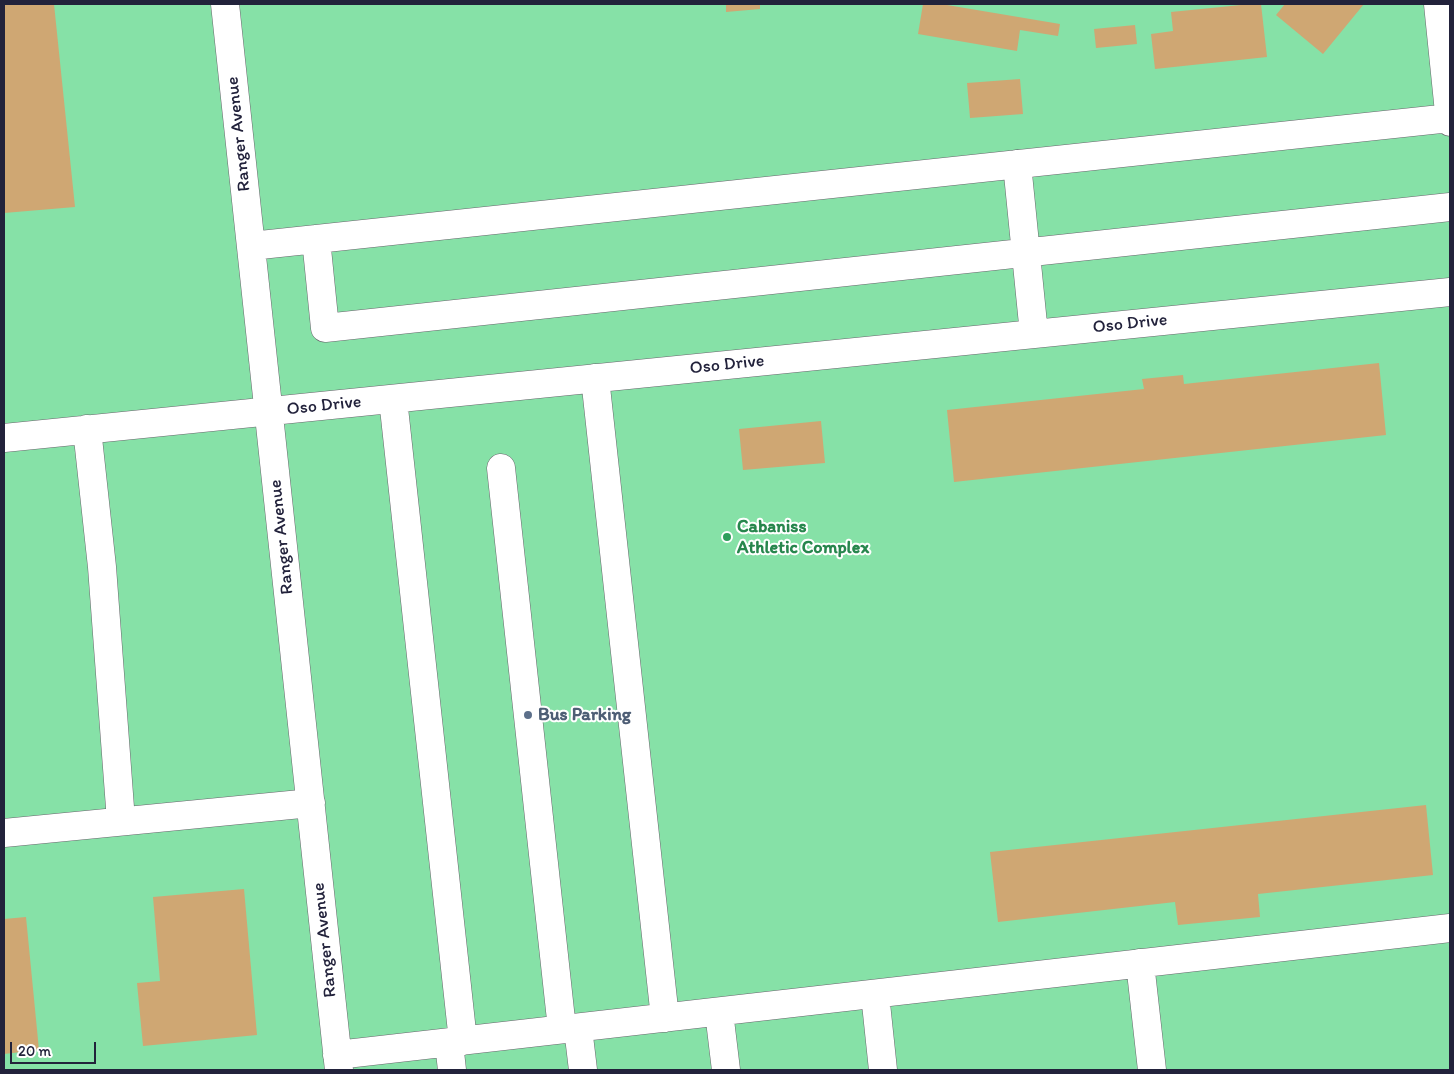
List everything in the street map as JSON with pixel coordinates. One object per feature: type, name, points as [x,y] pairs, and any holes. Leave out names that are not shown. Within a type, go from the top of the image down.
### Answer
[{"type":"street","name":"Ranger Avenue","points":[[225,4],[338,1063]]},
{"type":"street","points":[[1438,4],[1450,122]]},
{"type":"street","points":[[251,246],[1450,118]]},
{"type":"street","points":[[1017,164],[1034,334]]},
{"type":"street","points":[[316,240],[325,328],[1450,207]]},
{"type":"street","name":"Oso Drive","points":[[4,438],[1450,292]]},
{"type":"street","points":[[595,378],[665,1018]]},
{"type":"street","points":[[393,399],[456,1042],[452,1070]]},
{"type":"street","points":[[87,429],[102,567],[121,822]]},
{"type":"street","points":[[501,468],[570,1028],[583,1070]]},
{"type":"street","points":[[4,833],[311,803]]},
{"type":"street","points":[[338,1063],[456,1042],[570,1028],[1450,928]]},
{"type":"street","points":[[1140,963],[1152,1070]]},
{"type":"street","points":[[875,994],[883,1070]]},
{"type":"street","points":[[719,1012],[726,1070]]},
{"type":"green space","name":"Cabaniss Athletic Complex","points":[[4,4],[1450,4],[1450,1070],[4,1070]]},
{"type":"building","points":[[4,4],[54,4],[75,207],[4,213]]},
{"type":"building","points":[[726,4],[760,4],[760,9],[726,12]]},
{"type":"building","points":[[923,4],[941,4],[1060,24],[1058,36],[1020,30],[1017,51],[918,34]]},
{"type":"building","points":[[1261,4],[1267,57],[1155,69],[1151,34],[1173,31],[1171,12]]},
{"type":"building","points":[[1285,4],[1364,4],[1323,54],[1276,15]]},
{"type":"building","points":[[1135,25],[1137,44],[1096,48],[1094,29]]},
{"type":"building","points":[[1020,79],[1023,114],[970,118],[967,83]]},
{"type":"building","points":[[1379,363],[1386,435],[954,482],[947,410],[1144,389],[1142,379],[1183,375],[1184,384]]},
{"type":"building","points":[[821,421],[825,463],[743,470],[739,429]]},
{"type":"building","points":[[1426,805],[1433,875],[1258,894],[1260,917],[1178,925],[1175,902],[998,922],[990,852]]},
{"type":"building","points":[[244,889],[257,1035],[143,1046],[137,983],[160,981],[153,897]]},
{"type":"building","points":[[26,917],[39,1050],[4,1054],[4,919]]},
{"type":"place","name":"Cabaniss Athletic Complex","points":[[727,537]]},
{"type":"place","name":"Bus Parking","points":[[528,715]]}]
